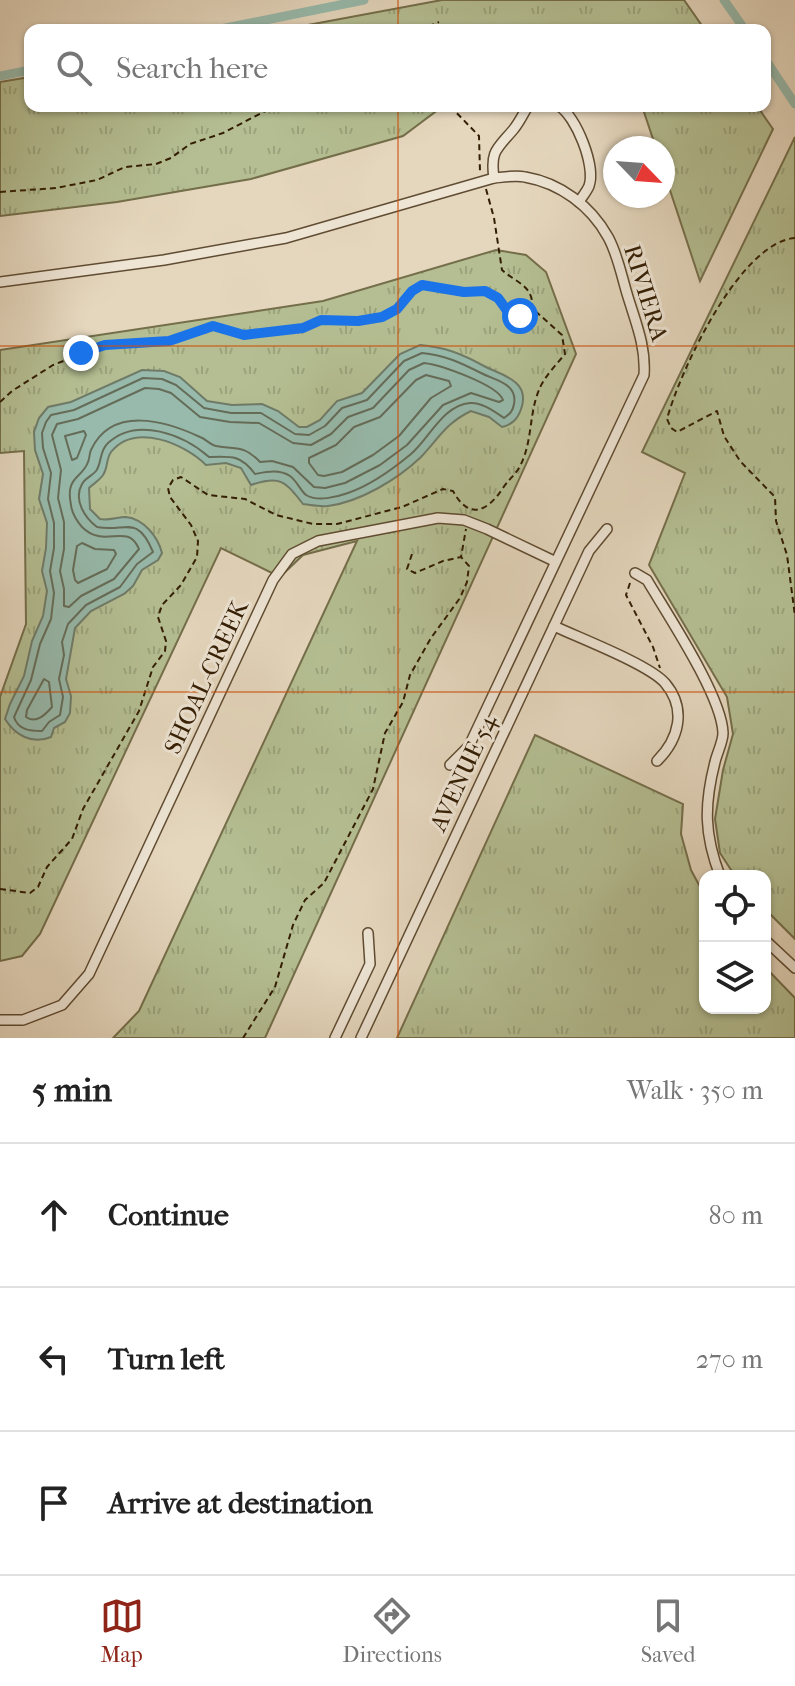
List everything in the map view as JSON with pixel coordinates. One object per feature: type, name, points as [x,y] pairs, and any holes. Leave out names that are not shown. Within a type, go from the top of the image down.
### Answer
[{"type":"street","points":[[494,178],[491,162],[497,146],[515,128],[524,112]]},
{"type":"street","points":[[569,112],[577,125],[590,172],[590,185],[579,202]]},
{"type":"street","name":"RIVIERA","points":[[0,282],[164,260],[286,238],[494,178],[523,176],[553,185],[579,202],[595,218],[609,239],[645,359],[644,375],[469,746],[450,765]]},
{"type":"street","name":"SHOAL-CREEK","points":[[0,1020],[23,1020],[62,1005],[89,974],[273,580],[292,554],[318,541],[438,518],[464,520],[554,561]]},
{"type":"street","name":"AVENUE 54","points":[[361,1038],[589,551],[607,529]]},
{"type":"street","points":[[635,573],[647,580],[718,708],[723,734],[714,763],[707,808],[709,846],[718,870]]},
{"type":"street","points":[[554,626],[645,669],[666,684],[680,719],[675,740],[657,761]]},
{"type":"street","points":[[335,1038],[370,964],[368,933]]},
{"type":"street","points":[[767,942],[795,968]]},
{"type":"path","points":[[434,24],[439,22]]},
{"type":"path","points":[[0,192],[70,185],[97,180],[125,167],[156,164],[171,158],[190,144],[223,133],[263,112]]},
{"type":"path","points":[[0,402],[53,365],[105,345],[169,341],[213,326],[244,335],[303,328],[321,320],[358,321],[382,317],[397,309],[412,291],[422,285],[464,292],[485,291],[498,298],[511,316],[525,314],[532,308],[533,299],[529,289],[502,270],[494,218],[479,170],[479,136],[456,112]]},
{"type":"path","points":[[795,238],[779,240],[768,248],[745,270],[718,308],[694,349],[667,419],[677,432],[717,411],[724,436],[740,461],[775,497],[776,521],[787,555],[795,616]]},
{"type":"path","points":[[460,504],[467,531],[461,557]]},
{"type":"path","points":[[412,554],[407,569],[415,573],[461,557]]},
{"type":"path","points":[[243,1038],[275,987],[293,925],[305,900],[324,883],[373,789],[385,733],[403,702],[410,675],[431,638],[460,598],[467,582],[469,566],[461,557]]},
{"type":"path","points":[[635,573],[626,595],[653,647],[666,684]]},
{"type":"green space","points":[[442,0],[684,0],[701,24],[313,24]]},
{"type":"green space","points":[[24,78],[24,112],[435,112],[403,136],[251,179],[117,202],[0,216],[0,82]]},
{"type":"green space","points":[[644,112],[761,112],[773,129],[700,281],[675,205],[675,136],[652,136]]},
{"type":"green space","points":[[795,137],[795,939],[771,915],[771,870],[731,870],[720,853],[715,819],[733,734],[727,697],[649,565],[685,473],[642,452]]},
{"type":"green space","points":[[496,250],[526,255],[546,272],[576,354],[265,1038],[113,1038],[139,1011],[357,541],[303,555],[280,577],[221,548],[40,934],[22,956],[0,961],[0,697],[26,624],[24,451],[0,453],[0,350],[323,301]]},
{"type":"green space","points":[[535,735],[683,804],[681,834],[691,870],[699,885],[699,1014],[771,1014],[771,973],[795,998],[795,1038],[397,1038]]},
{"type":"water","points":[[420,345],[453,352],[518,384],[523,397],[519,414],[513,422],[502,427],[489,417],[471,411],[449,426],[421,457],[401,473],[353,500],[328,506],[303,504],[281,482],[251,485],[241,468],[226,463],[206,465],[186,450],[160,439],[133,438],[111,452],[103,475],[89,488],[90,509],[100,519],[126,517],[139,521],[154,535],[162,553],[158,560],[142,570],[124,594],[91,611],[75,628],[66,679],[71,696],[70,713],[65,722],[54,728],[51,737],[44,739],[31,739],[14,730],[5,719],[24,676],[32,641],[43,616],[47,591],[42,571],[47,523],[39,499],[43,474],[35,450],[34,432],[39,418],[48,407],[71,402],[142,370],[164,371],[180,377],[207,401],[232,405],[262,404],[278,411],[299,427],[307,427],[320,420],[337,401],[362,393],[400,354]]},
{"type":"waterway","points":[[246,24],[364,0]]},
{"type":"waterway","points":[[724,0],[741,24]]},
{"type":"waterway","points":[[771,68],[795,104]]},
{"type":"waterway","points":[[0,76],[24,71]]},
{"type":"route","points":[[81,353],[105,345],[169,341],[213,326],[244,335],[303,328],[321,320],[358,321],[382,317],[397,309],[412,291],[422,285],[464,292],[485,291],[498,298],[511,316],[520,316]]}]
